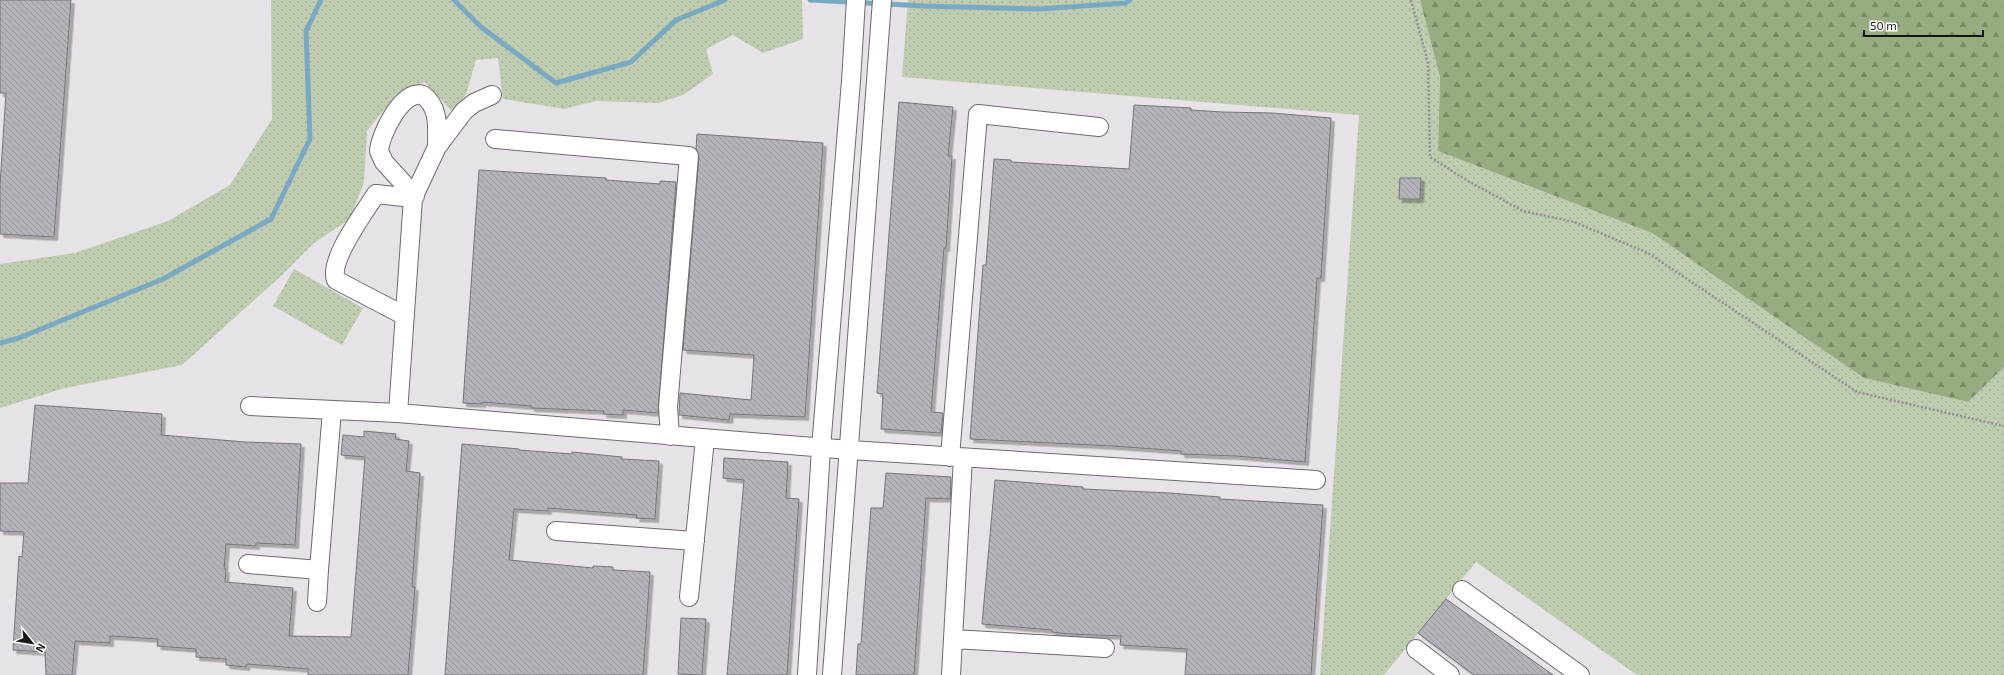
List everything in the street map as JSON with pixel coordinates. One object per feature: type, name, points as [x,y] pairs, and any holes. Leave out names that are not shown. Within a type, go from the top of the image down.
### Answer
[{"type":"street","points":[[807,675],[821,448],[851,81],[856,0]]},
{"type":"street","points":[[832,675],[850,450],[882,0]]},
{"type":"street","points":[[414,197],[384,162],[379,152],[386,126],[401,105],[414,95],[423,94],[434,108],[437,120],[437,147]]},
{"type":"street","points":[[398,413],[414,197],[437,147],[464,111],[474,103],[492,95]]},
{"type":"street","points":[[951,675],[957,457],[978,114],[1099,127]]},
{"type":"street","points":[[495,139],[689,156],[668,407],[670,436]]},
{"type":"street","points":[[405,316],[336,280],[334,272],[346,243],[376,194],[414,197]]},
{"type":"street","points":[[250,406],[398,413],[821,448],[1316,480]]},
{"type":"street","points":[[317,602],[332,410]]},
{"type":"street","points":[[689,597],[705,439]]},
{"type":"street","points":[[556,531],[695,542]]},
{"type":"street","points":[[248,564],[319,570]]},
{"type":"street","points":[[1462,590],[1580,675]]},
{"type":"street","points":[[953,639],[1105,648]]},
{"type":"street","points":[[1416,649],[1450,675]]},
{"type":"path","points":[[1411,0],[1428,63],[1430,157],[1468,181],[1523,211],[1574,222],[1648,253],[1857,392],[2004,426]]},
{"type":"green space","points":[[271,0],[802,0],[803,39],[763,53],[733,35],[706,49],[713,74],[683,95],[658,103],[596,101],[564,109],[503,99],[498,58],[476,60],[459,119],[425,82],[397,94],[367,131],[364,182],[350,219],[314,243],[280,277],[182,365],[65,388],[0,408],[0,264],[75,253],[168,221],[230,185],[272,119]]},
{"type":"green space","points":[[908,0],[1420,0],[1440,77],[1438,151],[1652,233],[1864,378],[1968,402],[2004,367],[2004,675],[1637,675],[1476,562],[1384,675],[1320,675],[1359,115],[902,77]]},
{"type":"green space","points":[[1420,0],[2004,0],[2004,367],[1968,402],[1864,378],[1652,233],[1438,151],[1440,77]]},
{"type":"green space","points":[[294,269],[363,308],[342,345],[273,306]]},
{"type":"building","points":[[0,0],[71,0],[54,237],[0,234],[0,185],[6,93],[0,93]]},
{"type":"building","points":[[899,102],[953,107],[948,156],[952,156],[946,248],[944,248],[931,412],[943,413],[941,433],[881,429],[883,394],[877,393]]},
{"type":"building","points":[[1134,105],[1191,108],[1191,110],[1272,113],[1331,118],[1321,278],[1317,278],[1305,462],[1236,456],[1181,454],[1181,451],[1113,446],[970,439],[983,265],[986,265],[994,159],[1011,160],[1011,162],[1129,169]]},
{"type":"building","points":[[697,134],[823,143],[805,417],[730,414],[729,420],[679,415],[680,393],[751,400],[754,355],[683,350],[699,157],[696,149]]},
{"type":"building","points":[[479,170],[606,178],[606,180],[660,184],[660,181],[676,182],[658,413],[623,410],[623,415],[603,414],[604,411],[531,408],[531,406],[482,402],[482,404],[463,403]]},
{"type":"building","points":[[1400,178],[1421,178],[1420,199],[1399,199]]},
{"type":"building","points":[[35,405],[162,414],[161,435],[245,442],[301,444],[295,545],[256,543],[256,546],[226,544],[224,569],[226,569],[225,582],[293,588],[289,636],[351,637],[365,457],[341,455],[343,435],[364,437],[364,431],[396,434],[395,439],[409,441],[406,471],[420,473],[412,587],[415,587],[408,675],[308,675],[308,669],[247,664],[246,667],[226,665],[226,659],[196,657],[196,649],[157,646],[158,639],[110,636],[110,643],[75,641],[72,675],[46,675],[45,652],[13,650],[19,556],[22,557],[24,532],[0,531],[0,483],[28,483]]},
{"type":"building","points":[[462,444],[572,454],[572,452],[622,457],[622,459],[659,461],[655,519],[636,518],[637,515],[548,508],[548,511],[514,509],[509,560],[593,568],[593,566],[613,567],[613,570],[650,572],[643,675],[445,675]]},
{"type":"building","points":[[724,458],[788,462],[786,498],[799,499],[787,675],[727,675],[744,480],[723,478]]},
{"type":"building","points":[[886,473],[951,477],[950,499],[926,498],[914,675],[856,675],[858,644],[861,644],[871,508],[883,508]]},
{"type":"building","points":[[995,480],[1083,487],[1083,489],[1170,493],[1220,497],[1220,499],[1323,505],[1311,675],[1185,675],[1187,649],[1120,645],[1121,636],[1070,634],[1052,632],[1052,630],[982,624]]},
{"type":"building","points":[[1446,599],[1553,675],[1474,675],[1418,633]]},
{"type":"building","points":[[681,618],[706,619],[702,675],[678,674]]},
{"type":"waterway","points":[[0,343],[19,338],[163,279],[271,219],[310,139],[306,31],[321,0]]},
{"type":"waterway","points":[[454,0],[481,27],[556,83],[631,62],[676,20],[725,0]]},
{"type":"waterway","points":[[810,0],[924,6],[1039,9],[1126,3],[1130,0]]}]
